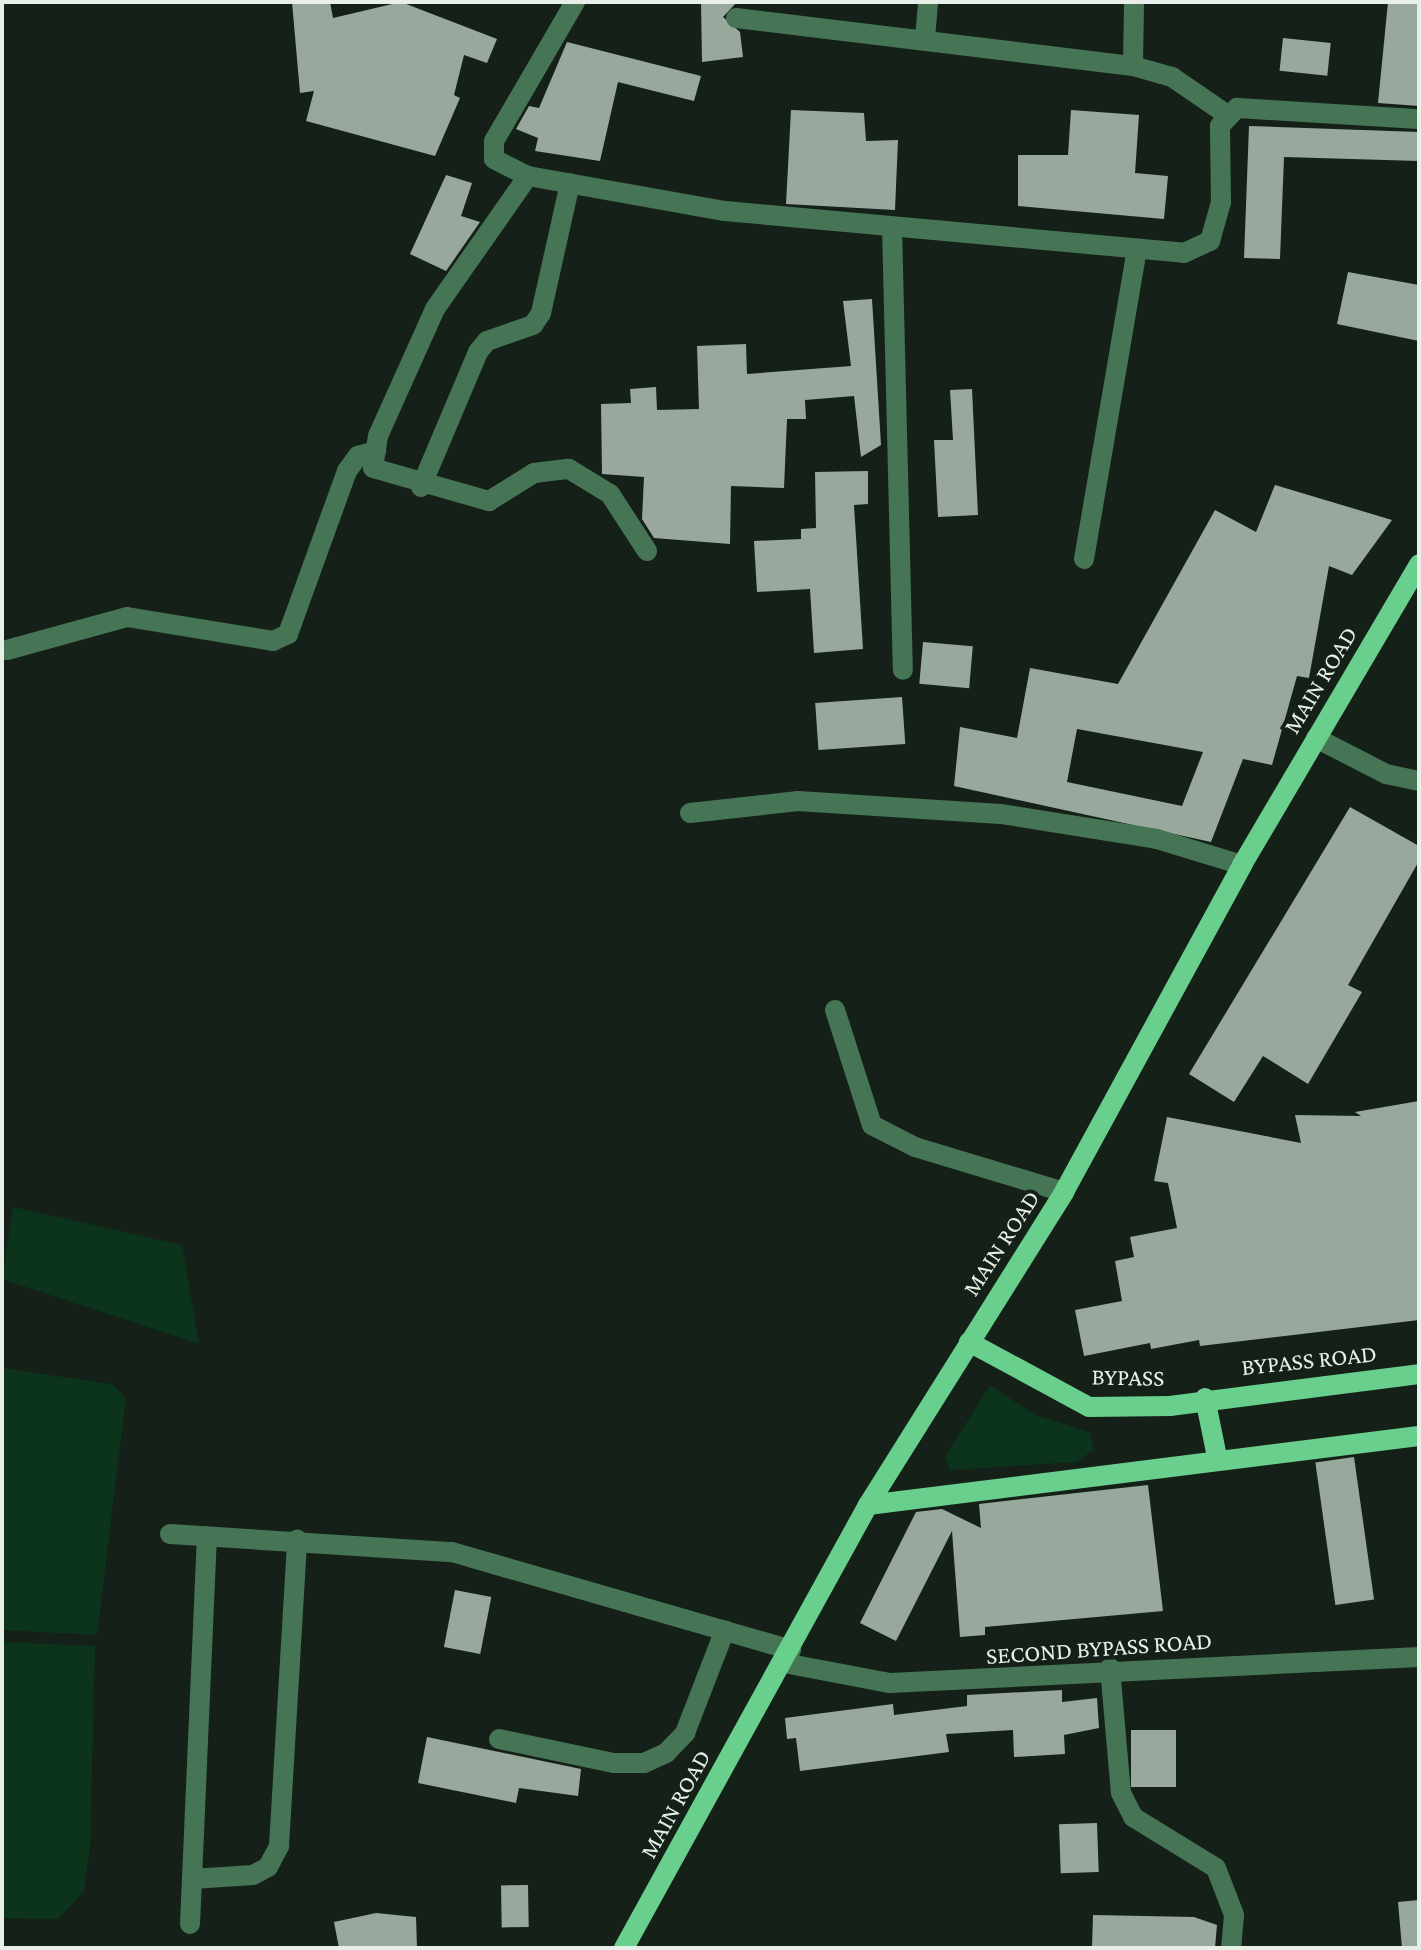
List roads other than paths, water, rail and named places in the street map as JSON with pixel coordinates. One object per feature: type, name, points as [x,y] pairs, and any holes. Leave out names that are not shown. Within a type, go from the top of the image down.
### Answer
[{"type":"main road","name":"MAIN ROAD","points":[[624,1948],[868,1505],[1064,1192],[1242,865],[1419,564]]},
{"type":"main road","name":"BYPASS","points":[[969,1342],[1089,1407],[1205,1398]]},
{"type":"main road","name":"BYPASS ROAD","points":[[1205,1398],[1419,1374]]},
{"type":"main road","points":[[1205,1398],[1217,1457]]},
{"type":"main road","points":[[868,1505],[1217,1457],[1419,1436]]},
{"type":"street","points":[[575,2],[494,141],[494,159],[528,176],[725,211],[1184,253],[1210,241],[1221,202],[1220,126],[1237,108],[1419,119]]},
{"type":"street","points":[[925,38],[928,2]]},
{"type":"street","points":[[1133,66],[1134,2]]},
{"type":"street","points":[[736,18],[925,38],[1133,66],[1172,77],[1229,116]]},
{"type":"street","points":[[528,176],[435,309],[376,451],[373,468],[383,476],[421,487],[489,501],[534,473],[569,469],[610,494],[647,551]]},
{"type":"street","points":[[421,487],[478,352],[487,341],[533,325],[541,313],[570,183]]},
{"type":"street","points":[[892,227],[903,670]]},
{"type":"street","points":[[1084,559],[1137,249]]},
{"type":"street","points":[[7,650],[127,617],[273,641],[288,634],[347,471],[358,456],[376,451]]},
{"type":"street","points":[[1316,738],[1386,774],[1419,781]]},
{"type":"street","points":[[690,813],[798,801],[1001,814],[1157,839],[1242,865]]},
{"type":"street","points":[[835,1010],[872,1125],[915,1147],[1064,1192]]},
{"type":"street","name":"SECOND BYPASS ROAD","points":[[170,1534],[452,1552],[725,1630],[787,1657],[890,1683],[1110,1668],[1419,1657]]},
{"type":"street","points":[[190,1924],[207,1536]]},
{"type":"street","points":[[192,1879],[253,1875],[268,1867],[279,1846],[297,1540]]},
{"type":"street","points":[[499,1739],[614,1763],[644,1763],[666,1753],[685,1733],[725,1630]]},
{"type":"street","points":[[1110,1668],[1121,1793],[1133,1817],[1216,1868],[1234,1915],[1231,1948]]}]
